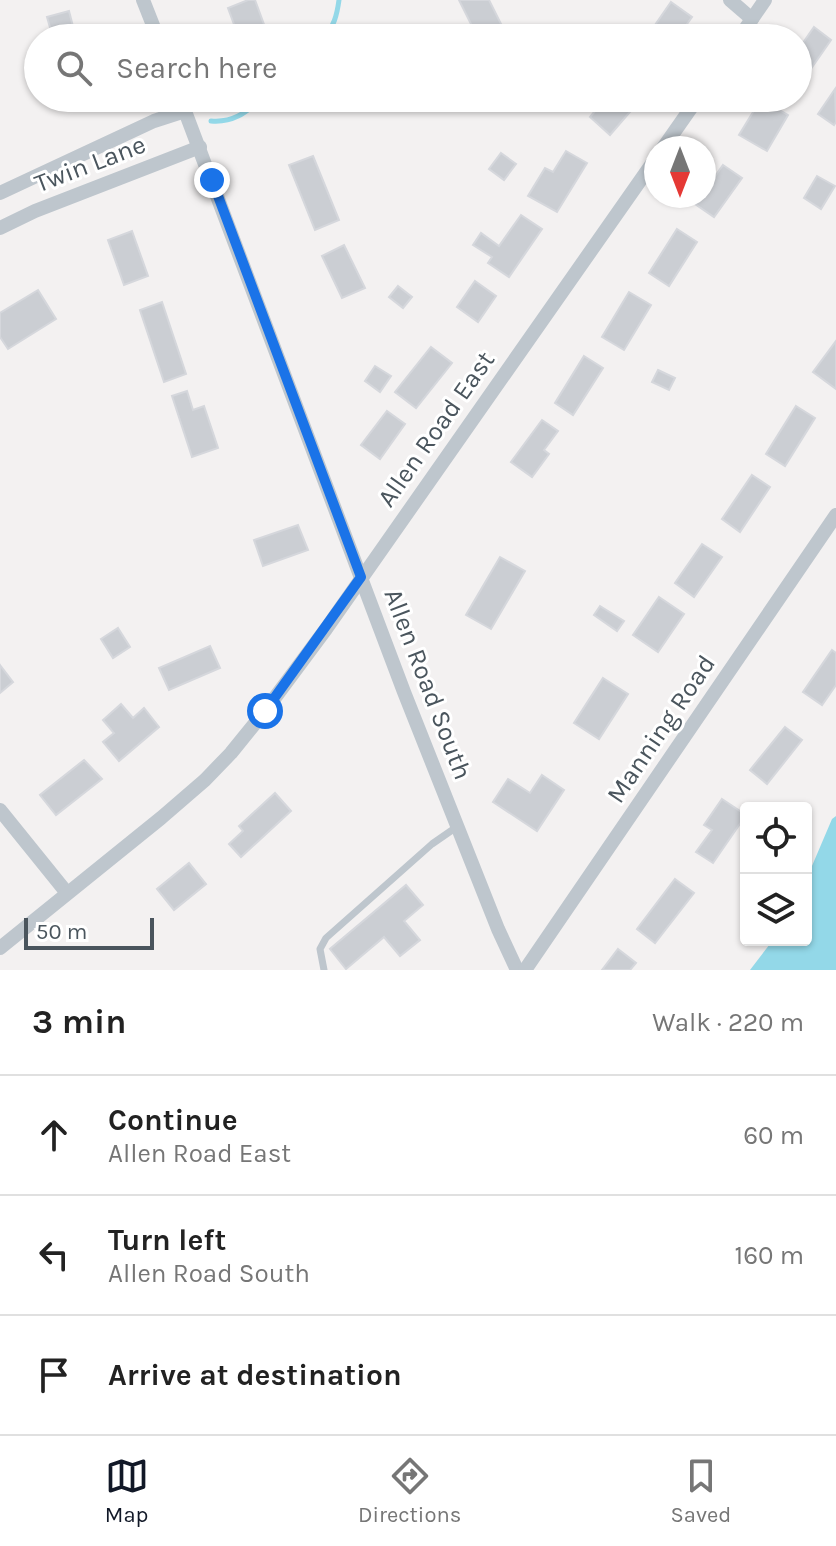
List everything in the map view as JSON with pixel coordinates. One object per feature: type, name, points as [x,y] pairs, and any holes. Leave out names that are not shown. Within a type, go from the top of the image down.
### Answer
[{"type":"street","points":[[143,0],[152,24]]},
{"type":"street","points":[[730,0],[752,19]]},
{"type":"street","points":[[749,24],[765,0]]},
{"type":"street","name":"Twin Lane","points":[[0,193],[169,112]]},
{"type":"street","name":"Allen Road South","points":[[186,112],[361,577],[498,929],[517,970]]},
{"type":"street","points":[[671,136],[688,112]]},
{"type":"street","name":"Twin Lane","points":[[0,228],[35,211],[200,147]]},
{"type":"street","name":"Allen Road East","points":[[0,948],[205,780],[231,753],[361,577],[644,175]]},
{"type":"street","name":"Manning Road","points":[[525,970],[836,515]]},
{"type":"street","points":[[0,810],[67,893]]},
{"type":"lane","points":[[324,970],[320,949],[326,938],[432,844],[458,826]]},
{"type":"water","points":[[836,816],[836,970],[750,970],[768,946],[812,946],[812,866]]},
{"type":"building","points":[[255,0],[264,24],[234,24],[228,8]]},
{"type":"building","points":[[459,0],[489,0],[501,24],[471,24]]},
{"type":"building","points":[[671,2],[692,17],[687,24],[656,24]]},
{"type":"building","points":[[69,11],[72,24],[49,24],[47,17]]},
{"type":"building","points":[[814,27],[831,40],[812,67]]},
{"type":"building","points":[[835,89],[836,122],[834,125],[818,114]]},
{"type":"building","points":[[594,112],[630,112],[610,135],[590,117]]},
{"type":"building","points":[[753,112],[783,112],[788,115],[767,151],[739,135]]},
{"type":"building","points":[[566,151],[587,163],[557,212],[528,196],[545,168],[553,172]]},
{"type":"building","points":[[501,153],[516,164],[504,180],[489,169]]},
{"type":"building","points":[[313,156],[339,220],[315,230],[289,165]]},
{"type":"building","points":[[723,165],[742,178],[714,217],[701,208],[716,208],[716,175]]},
{"type":"building","points":[[817,176],[835,186],[821,209],[804,198]]},
{"type":"building","points":[[521,215],[542,229],[509,277],[488,263],[492,257],[473,245],[481,233],[499,246]]},
{"type":"building","points":[[677,229],[697,242],[669,286],[649,273]]},
{"type":"building","points":[[132,231],[148,276],[124,285],[108,240]]},
{"type":"building","points":[[344,245],[365,288],[342,298],[322,256]]},
{"type":"building","points":[[475,281],[496,296],[478,322],[457,307]]},
{"type":"building","points":[[398,286],[412,297],[403,308],[389,297]]},
{"type":"building","points":[[38,290],[56,319],[8,349],[0,337],[0,313]]},
{"type":"building","points":[[629,292],[651,305],[624,350],[602,337]]},
{"type":"building","points":[[162,302],[186,374],[164,382],[140,310]]},
{"type":"building","points":[[836,341],[836,389],[813,372]]},
{"type":"building","points":[[431,347],[452,363],[416,408],[395,392]]},
{"type":"building","points":[[584,356],[603,368],[573,415],[555,403]]},
{"type":"building","points":[[375,366],[391,376],[380,392],[365,381]]},
{"type":"building","points":[[658,370],[675,378],[669,390],[652,382]]},
{"type":"building","points":[[187,391],[193,410],[204,406],[218,448],[192,457],[172,396]]},
{"type":"building","points":[[796,406],[815,418],[785,466],[766,454]]},
{"type":"building","points":[[387,411],[405,424],[380,459],[361,445]]},
{"type":"building","points":[[542,420],[558,431],[544,450],[549,454],[532,477],[511,462]]},
{"type":"building","points":[[752,475],[770,487],[740,532],[722,519]]},
{"type":"building","points":[[298,525],[308,550],[263,566],[254,540]]},
{"type":"building","points":[[702,544],[722,557],[694,597],[675,583]]},
{"type":"building","points":[[500,557],[525,571],[491,629],[466,615]]},
{"type":"building","points":[[659,597],[684,614],[658,652],[633,635]]},
{"type":"building","points":[[600,606],[624,621],[617,631],[594,615]]},
{"type":"building","points":[[118,628],[130,647],[113,658],[101,639]]},
{"type":"building","points":[[210,646],[220,668],[169,690],[159,668]]},
{"type":"building","points":[[832,650],[836,653],[836,685],[822,705],[803,692]]},
{"type":"building","points":[[0,665],[13,682],[0,693]]},
{"type":"building","points":[[603,678],[628,694],[599,739],[574,723]]},
{"type":"building","points":[[121,704],[133,718],[144,708],[159,727],[119,761],[103,742],[114,733],[103,720]]},
{"type":"building","points":[[785,727],[802,740],[767,784],[750,770]]},
{"type":"building","points":[[84,760],[102,779],[56,815],[40,795]]},
{"type":"building","points":[[542,775],[564,790],[537,831],[493,802],[508,779],[530,793]]},
{"type":"building","points":[[275,793],[291,811],[241,857],[229,844],[243,831],[239,826]]},
{"type":"building","points":[[722,799],[740,811],[740,824],[713,863],[696,852],[712,830],[704,825]]},
{"type":"building","points":[[189,863],[206,884],[174,910],[157,889]]},
{"type":"building","points":[[675,879],[694,893],[655,943],[637,929]]},
{"type":"building","points":[[406,885],[423,905],[404,921],[420,940],[400,956],[384,937],[346,969],[330,949]]},
{"type":"building","points":[[618,949],[636,963],[630,970],[602,970]]},
{"type":"waterway","points":[[332,24],[339,0]]},
{"type":"waterway","points":[[211,121],[233,118],[245,112]]},
{"type":"route","points":[[212,180],[361,577],[265,711]]}]
